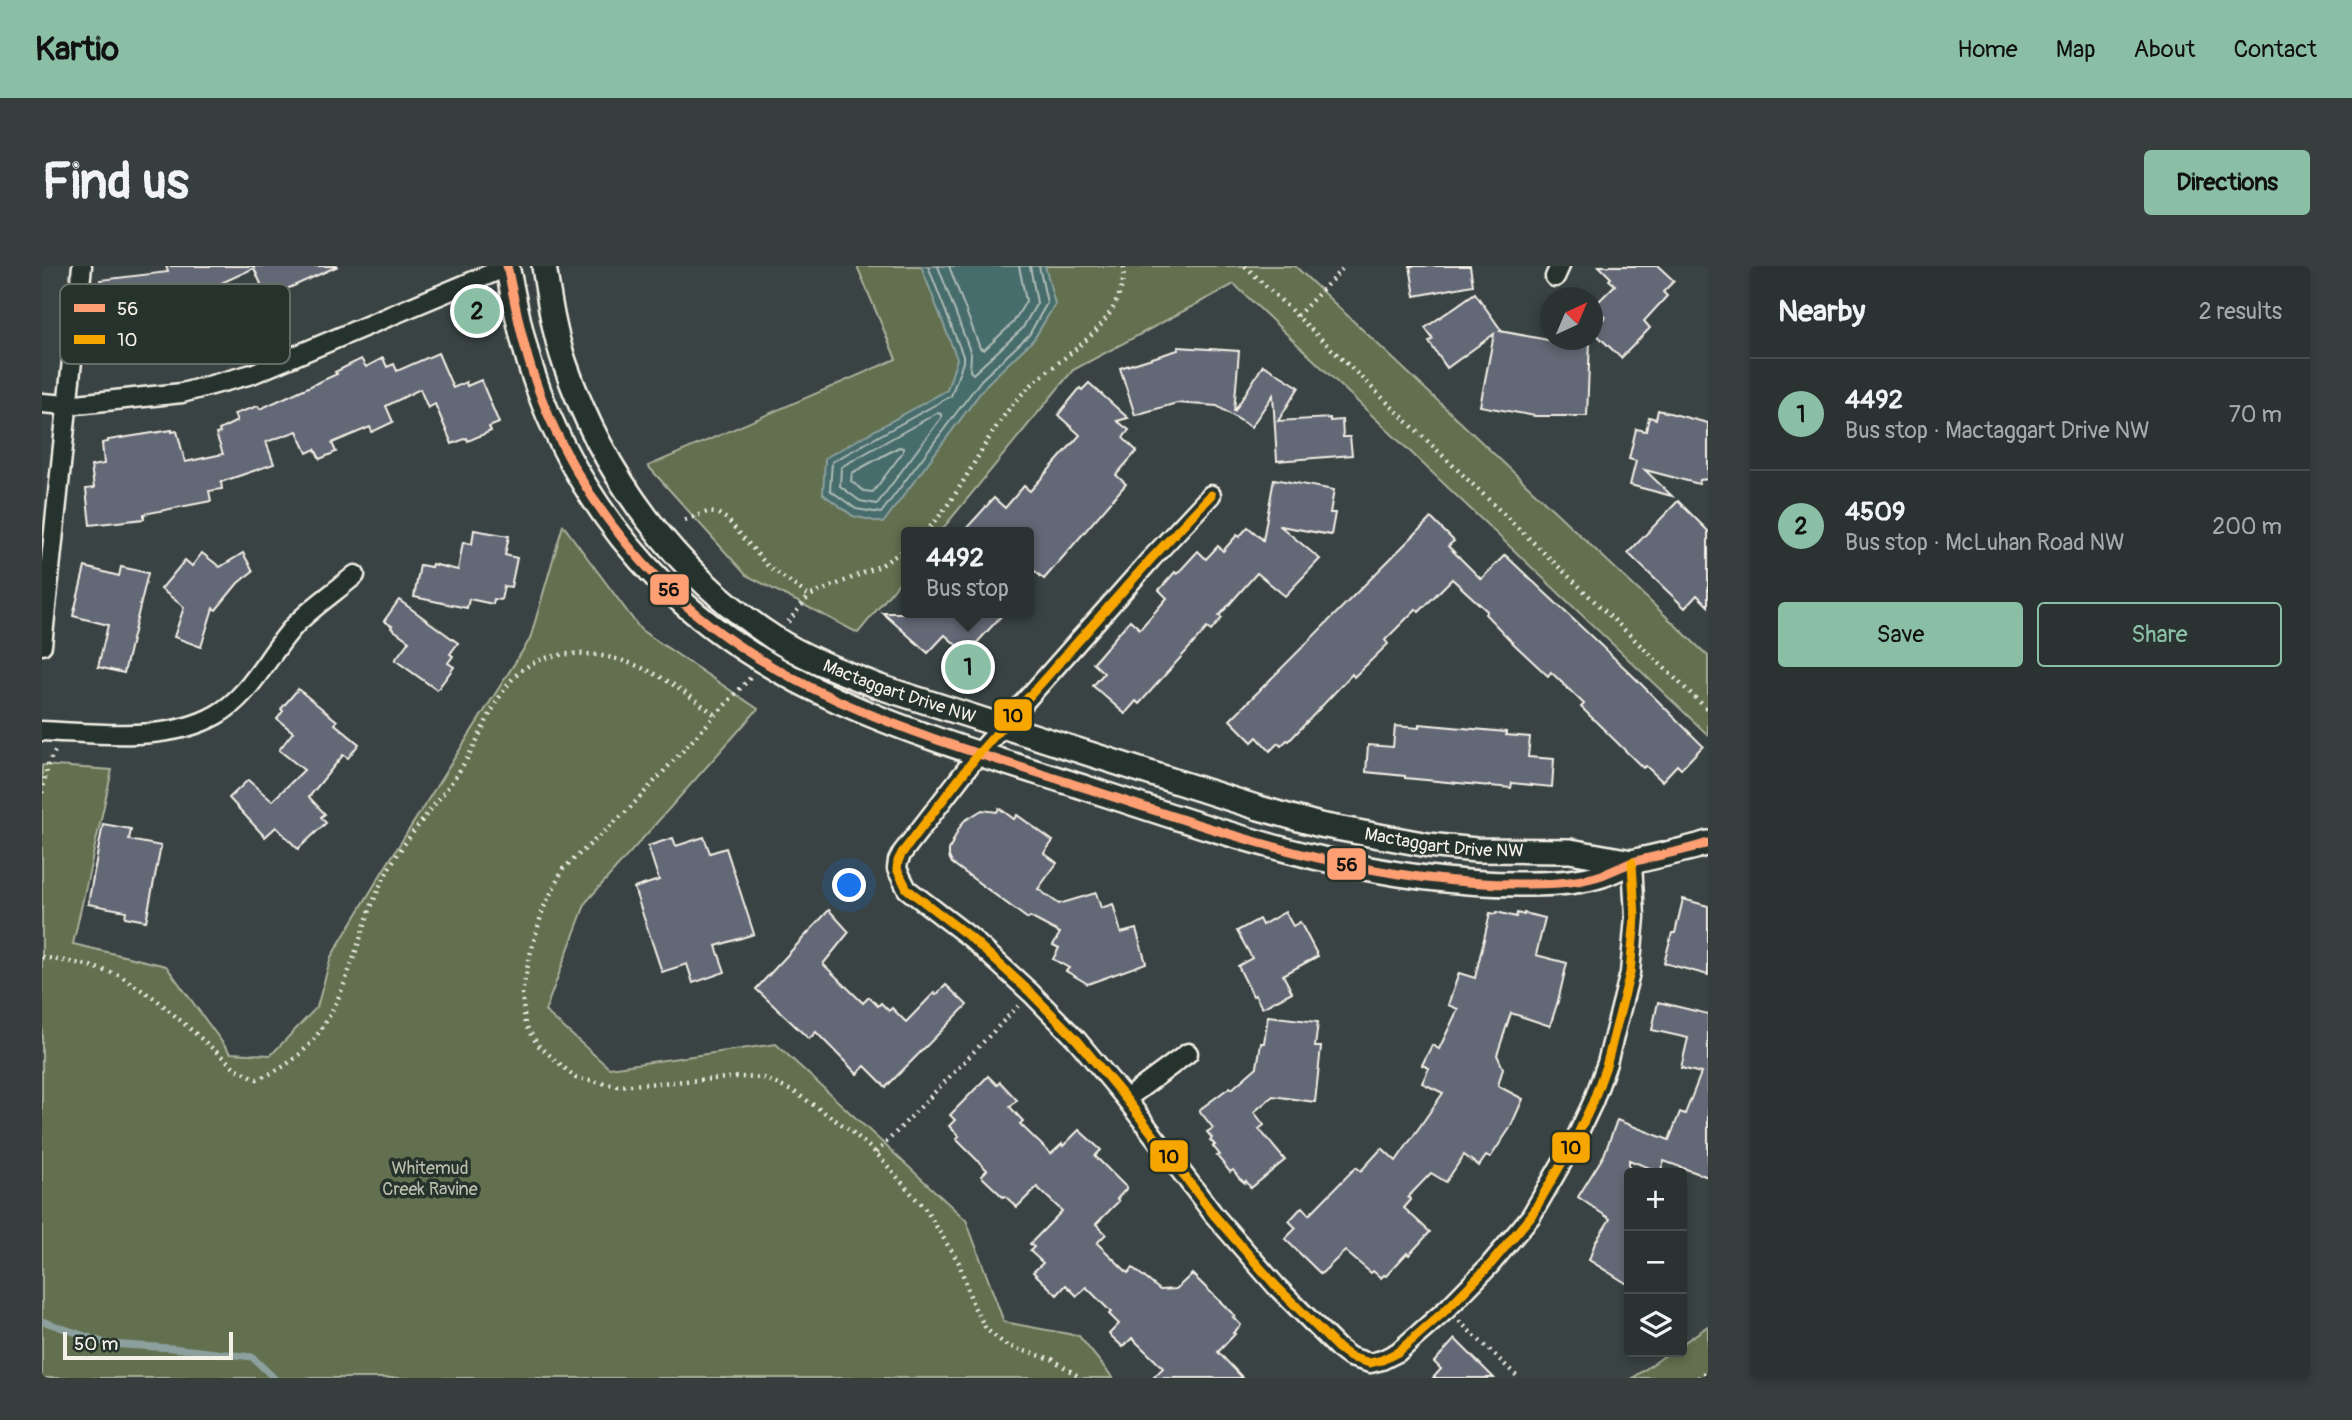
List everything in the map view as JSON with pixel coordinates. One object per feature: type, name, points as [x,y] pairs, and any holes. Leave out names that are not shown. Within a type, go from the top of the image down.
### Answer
[{"type":"street","points":[[80,284],[82,266]]},
{"type":"street","points":[[290,358],[508,266]]},
{"type":"street","name":"Mactaggart Drive NW","points":[[508,266],[531,370],[545,409],[565,452],[613,526],[661,583],[685,605],[736,644],[800,684],[866,713],[979,753],[1229,835],[1325,860],[1381,871],[1487,883],[1574,882],[1632,862],[1708,843]]},
{"type":"street","name":"Mactaggart Drive NW","points":[[544,266],[554,327],[564,363],[595,436],[639,508],[690,568],[750,621],[776,640],[880,687],[1320,825],[1428,845],[1476,850],[1570,851],[1632,862]]},
{"type":"street","points":[[42,645],[71,364]]},
{"type":"street","points":[[42,403],[67,405],[182,393],[252,374],[276,364]]},
{"type":"street","points":[[1212,495],[1151,559],[979,753],[902,853],[897,869],[907,889],[971,938],[1031,992],[1077,1040],[1243,1249],[1276,1286],[1350,1357],[1370,1363],[1382,1360],[1398,1352],[1447,1309],[1489,1266],[1531,1216],[1575,1140],[1593,1102],[1617,1030],[1630,973],[1635,917],[1632,862]]},
{"type":"street","points":[[42,731],[142,734],[195,725],[217,715],[236,700],[296,624],[355,575]]},
{"type":"street","points":[[1126,1099],[1188,1053]]},
{"type":"path","points":[[929,527],[947,507],[1013,403],[1028,386],[1096,331],[1112,311],[1122,285],[1124,266]]},
{"type":"path","points":[[1245,266],[1708,710]]},
{"type":"path","points":[[1297,316],[1345,266]]},
{"type":"path","points":[[685,520],[707,512],[717,513],[727,519],[767,565],[808,596],[880,566],[901,552]]},
{"type":"path","points":[[42,957],[87,965],[119,975],[157,1000],[235,1068],[257,1079],[271,1074],[307,1048],[330,1016],[345,984],[385,875],[400,849],[463,765],[509,683],[526,666],[555,654],[624,661],[655,673],[717,716],[628,810],[563,869],[543,909],[530,955],[522,993],[525,1024],[538,1045],[576,1078],[618,1086],[740,1077],[763,1078],[796,1093],[850,1130],[876,1153],[926,1210],[959,1263],[973,1305],[986,1329],[1007,1346],[1052,1359],[1080,1378]]},
{"type":"path","points":[[42,793],[48,764],[65,732]]},
{"type":"path","points":[[876,1153],[1031,992]]},
{"type":"path","points":[[1447,1309],[1519,1378]]},
{"type":"path","points":[[1698,1378],[1708,1371]]},
{"type":"green space","points":[[857,266],[1295,266],[1708,656],[1708,735],[1234,284],[1073,370],[944,527],[901,527],[901,580],[858,633],[746,575],[648,466],[896,359]]},
{"type":"green space","name":"Whitemud Creek Ravine","points":[[563,525],[641,630],[758,709],[586,902],[545,1011],[609,1068],[776,1044],[966,1220],[1004,1322],[1079,1336],[1113,1378],[42,1378],[42,765],[112,770],[73,944],[166,966],[230,1053],[271,1055],[317,1007],[331,957],[530,639]]},
{"type":"green space","points":[[1708,1326],[1708,1378],[1633,1378],[1663,1357],[1687,1357],[1687,1341]]},
{"type":"water","points":[[921,266],[1045,266],[1055,304],[1034,339],[987,384],[883,523],[853,516],[823,494],[825,458],[947,390],[957,359]]},
{"type":"building","points":[[166,266],[338,266],[290,288],[290,284],[261,284],[254,268],[219,284],[101,284],[100,280],[168,272]]},
{"type":"building","points":[[1410,266],[1470,266],[1473,285],[1415,296]]},
{"type":"building","points":[[1599,266],[1658,266],[1674,281],[1663,292],[1667,296],[1644,321],[1650,328],[1621,358],[1603,341],[1603,297],[1615,285],[1609,280],[1611,278]]},
{"type":"building","points":[[1475,293],[1500,331],[1540,338],[1540,350],[1590,350],[1587,416],[1535,416],[1480,406],[1494,334],[1447,368],[1429,342],[1433,339],[1425,328]]},
{"type":"building","points":[[1178,347],[1239,351],[1234,412],[1263,365],[1283,377],[1299,387],[1278,421],[1330,418],[1330,421],[1342,420],[1343,437],[1350,437],[1352,455],[1277,461],[1273,395],[1251,427],[1217,406],[1177,403],[1135,415],[1120,368],[1178,350]]},
{"type":"building","points":[[438,353],[453,388],[466,382],[467,386],[481,380],[499,423],[489,427],[491,431],[468,441],[467,438],[452,444],[435,404],[428,408],[420,389],[386,406],[393,422],[372,432],[370,427],[332,443],[336,452],[320,459],[315,449],[307,453],[297,431],[266,442],[274,464],[221,482],[222,489],[209,491],[211,501],[144,514],[144,519],[90,525],[86,489],[94,488],[91,466],[104,464],[102,443],[108,440],[172,430],[177,431],[185,462],[223,454],[216,434],[237,421],[234,414],[258,406],[260,409],[337,374],[335,372],[361,359],[366,367],[383,358],[387,367],[394,364],[397,371]]},
{"type":"building","points":[[1089,383],[1128,418],[1117,421],[1129,430],[1123,438],[1137,451],[1116,475],[1126,484],[1044,579],[1034,570],[1034,527],[968,527],[994,498],[1005,508],[1024,486],[1030,491],[1080,435],[1058,415],[1080,388],[1082,390]]},
{"type":"building","points":[[1658,410],[1708,423],[1708,479],[1700,480],[1699,484],[1645,470],[1672,496],[1630,485],[1636,461],[1629,459],[1636,429],[1646,431],[1649,417],[1656,419]]},
{"type":"building","points":[[1274,479],[1334,490],[1330,513],[1335,513],[1331,535],[1280,526],[1320,559],[1285,596],[1257,573],[1219,616],[1222,618],[1211,631],[1207,628],[1139,704],[1136,701],[1125,714],[1093,686],[1104,673],[1093,663],[1130,620],[1140,629],[1167,598],[1159,590],[1198,551],[1206,559],[1218,546],[1223,551],[1248,527],[1263,540]]},
{"type":"building","points":[[1678,501],[1708,531],[1708,606],[1697,595],[1685,608],[1628,553]]},
{"type":"building","points":[[1431,518],[1454,541],[1448,546],[1481,579],[1505,555],[1703,746],[1681,769],[1677,765],[1662,781],[1646,766],[1643,768],[1581,707],[1584,704],[1551,672],[1548,676],[1514,644],[1485,614],[1487,611],[1452,579],[1419,612],[1416,609],[1385,640],[1388,644],[1354,677],[1352,674],[1289,741],[1281,746],[1278,743],[1270,751],[1257,737],[1252,742],[1230,720]]},
{"type":"building","points":[[474,530],[509,536],[505,555],[517,558],[511,587],[504,586],[501,600],[494,599],[493,604],[469,599],[467,608],[414,597],[420,565],[431,567],[432,564],[458,570],[463,542],[472,544]]},
{"type":"building","points":[[202,553],[220,567],[243,553],[253,571],[238,583],[216,610],[213,608],[201,647],[174,637],[184,607],[161,589],[185,560],[192,566]]},
{"type":"building","points":[[85,567],[119,576],[121,567],[148,573],[124,673],[98,667],[108,625],[73,616]]},
{"type":"building","points":[[399,600],[458,643],[450,654],[453,656],[448,663],[454,667],[437,690],[395,660],[409,641],[384,621]]},
{"type":"building","points":[[883,613],[901,613],[901,618],[999,618],[965,653],[945,635],[928,653]]},
{"type":"building","points":[[298,689],[337,721],[335,724],[359,744],[348,758],[343,755],[309,797],[325,814],[321,817],[326,823],[298,849],[276,827],[265,837],[229,798],[248,780],[272,801],[304,770],[279,750],[293,732],[277,719],[283,711],[281,709]]},
{"type":"building","points":[[1419,724],[1506,732],[1506,735],[1530,737],[1528,757],[1554,759],[1552,787],[1512,783],[1511,788],[1366,772],[1368,745],[1393,747],[1395,726],[1419,728]]},
{"type":"building","points":[[999,808],[1014,819],[1017,815],[1053,841],[1044,853],[1057,863],[1038,889],[1059,904],[1096,893],[1101,908],[1113,904],[1121,933],[1136,929],[1146,963],[1088,984],[1066,971],[1069,968],[1053,959],[1059,948],[1053,945],[1060,933],[1030,917],[1028,919],[952,863],[949,850],[964,821],[982,810],[997,812]]},
{"type":"building","points":[[103,824],[131,829],[129,840],[161,846],[146,921],[125,917],[126,911],[88,904]]},
{"type":"building","points":[[704,837],[710,853],[726,848],[754,934],[716,946],[725,972],[693,983],[687,964],[662,972],[634,888],[659,880],[648,846],[673,838],[676,846]]},
{"type":"building","points":[[1683,899],[1708,906],[1708,975],[1664,963]]},
{"type":"building","points":[[829,910],[849,932],[823,964],[863,1003],[869,997],[878,1006],[881,1003],[889,1011],[892,1008],[906,1022],[934,993],[936,995],[946,985],[967,1005],[886,1087],[865,1066],[857,1074],[816,1032],[809,1039],[756,989]]},
{"type":"building","points":[[1285,912],[1293,926],[1300,922],[1318,956],[1283,975],[1292,992],[1262,1008],[1238,966],[1252,958],[1237,931],[1259,919],[1262,925]]},
{"type":"building","points":[[1490,913],[1516,917],[1517,913],[1524,913],[1545,918],[1536,955],[1567,963],[1550,1026],[1511,1013],[1497,1055],[1503,1068],[1498,1086],[1523,1099],[1510,1128],[1490,1158],[1486,1156],[1479,1166],[1464,1155],[1446,1182],[1431,1173],[1408,1197],[1411,1200],[1404,1208],[1430,1232],[1386,1276],[1381,1278],[1373,1271],[1371,1273],[1345,1251],[1321,1274],[1285,1239],[1296,1228],[1289,1221],[1302,1207],[1309,1215],[1356,1167],[1361,1171],[1382,1148],[1396,1161],[1443,1093],[1422,1083],[1429,1068],[1422,1065],[1432,1045],[1439,1049],[1458,1009],[1448,1005],[1459,973],[1475,978]]},
{"type":"building","points":[[1658,1002],[1708,1014],[1708,1177],[1664,1161],[1661,1168],[1650,1168],[1629,1160],[1629,1168],[1624,1168],[1624,1282],[1589,1260],[1595,1243],[1610,1219],[1578,1197],[1604,1155],[1617,1120],[1669,1140],[1680,1112],[1685,1114],[1701,1073],[1681,1068],[1688,1038],[1652,1030]]},
{"type":"building","points":[[1268,1016],[1318,1022],[1315,1047],[1321,1047],[1315,1102],[1273,1096],[1254,1112],[1264,1125],[1259,1129],[1285,1160],[1251,1188],[1233,1170],[1230,1172],[1217,1156],[1220,1155],[1207,1132],[1213,1128],[1199,1110],[1230,1087],[1232,1089],[1257,1067]]},
{"type":"building","points":[[988,1076],[997,1085],[1000,1082],[1017,1100],[1010,1107],[1023,1121],[1020,1124],[1051,1154],[1079,1130],[1101,1150],[1095,1156],[1127,1188],[1117,1199],[1119,1201],[1096,1224],[1106,1234],[1097,1243],[1128,1273],[1133,1268],[1160,1290],[1176,1289],[1192,1274],[1241,1325],[1218,1352],[1243,1378],[1153,1378],[1163,1368],[1132,1338],[1123,1347],[1109,1334],[1119,1324],[1086,1287],[1077,1296],[1066,1285],[1057,1295],[1033,1272],[1043,1263],[1030,1251],[1034,1247],[1030,1244],[1062,1211],[1037,1187],[1017,1207],[1003,1197],[981,1176],[987,1170],[956,1139],[959,1136],[949,1126],[955,1120],[950,1115]]},
{"type":"building","points":[[1455,1339],[1494,1378],[1433,1378],[1441,1369],[1434,1362]]},
{"type":"waterway","points":[[42,1321],[108,1344],[252,1357],[274,1378]]},
{"type":"transit line","name":"56","points":[[507,266],[525,348],[543,403],[569,458],[601,510],[639,559],[705,622],[754,656],[806,685],[917,733],[1197,824],[1305,855],[1416,877],[1529,884],[1575,881],[1593,878],[1636,861],[1708,843]]},
{"type":"transit line","name":"10","points":[[1211,495],[979,753],[902,853],[897,869],[907,889],[971,938],[1077,1040],[1126,1099],[1214,1215],[1276,1286],[1350,1357],[1370,1363],[1382,1360],[1398,1352],[1447,1309],[1489,1266],[1531,1216],[1575,1140],[1607,1063],[1630,973],[1635,917],[1632,862]]},
{"type":"place","name":"4509","points":[[477,311]]},
{"type":"place","name":"4492","points":[[968,667]]}]
